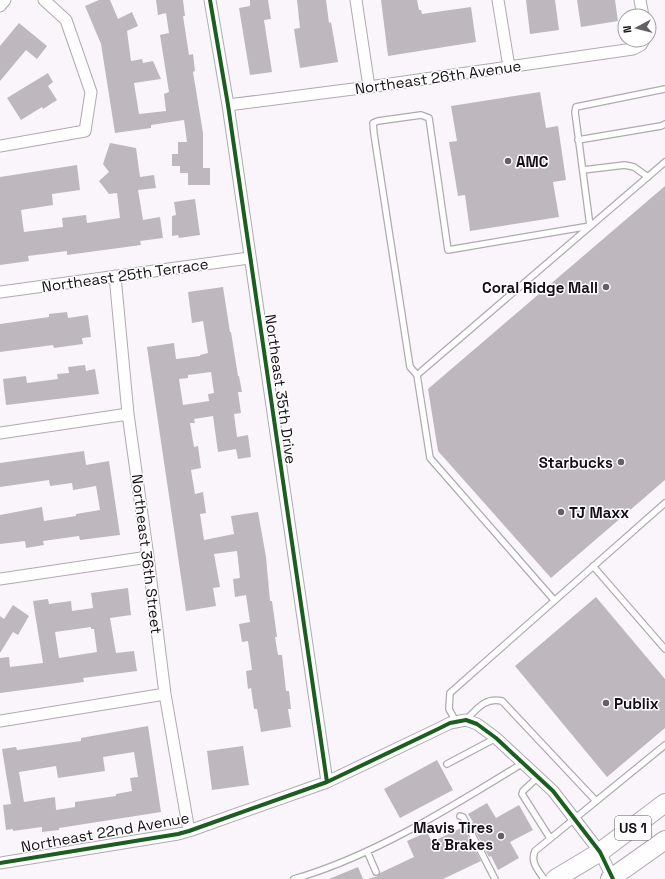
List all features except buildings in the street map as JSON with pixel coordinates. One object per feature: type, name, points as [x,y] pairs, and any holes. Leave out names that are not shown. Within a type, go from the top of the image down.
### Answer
[{"type":"main road","name":"US 1","points":[[555,879],[600,852],[665,803]]},
{"type":"main road","name":"US 1","points":[[612,878],[665,840]]},
{"type":"street","points":[[0,6],[5,0]]},
{"type":"street","points":[[0,146],[85,131],[91,92],[66,20],[44,0]]},
{"type":"street","name":"Northeast 35th Drive","points":[[210,0],[228,105],[249,258],[327,782]]},
{"type":"street","points":[[356,0],[369,87]]},
{"type":"street","points":[[498,0],[508,67]]},
{"type":"street","name":"Northeast 26th Avenue","points":[[228,105],[369,87],[635,48]]},
{"type":"street","name":"Northeast 25th Terrace","points":[[0,292],[249,258]]},
{"type":"street","name":"Northeast 36th Street","points":[[115,276],[128,414],[165,694],[189,831]]},
{"type":"street","points":[[0,433],[128,414]]},
{"type":"street","points":[[0,579],[148,557]]},
{"type":"street","points":[[0,721],[165,694]]},
{"type":"street","points":[[461,721],[477,724],[496,738],[553,791],[600,852],[612,878]]},
{"type":"street","name":"Northeast 22nd Avenue","points":[[0,863],[189,831],[327,782],[438,728],[461,721]]},
{"type":"lane","points":[[590,226],[578,140],[575,112],[576,107],[665,89]]},
{"type":"lane","points":[[554,600],[430,458],[417,375],[410,367],[373,123],[378,121],[421,116],[429,118],[448,250],[590,226]]},
{"type":"lane","points":[[578,140],[661,126],[665,124]]},
{"type":"lane","points":[[417,375],[665,162]]},
{"type":"lane","points":[[582,170],[625,165],[634,167],[648,177]]},
{"type":"lane","points":[[596,801],[502,701],[493,699],[485,703],[461,721],[449,709],[450,692],[665,502]]},
{"type":"lane","points":[[593,566],[665,649]]},
{"type":"lane","points":[[447,764],[496,738]]},
{"type":"lane","points":[[544,879],[535,865],[533,855],[535,851],[665,745]]},
{"type":"lane","points":[[294,879],[367,851],[453,806],[523,763]]},
{"type":"lane","points":[[538,777],[523,791],[522,794],[550,838]]},
{"type":"lane","points":[[460,816],[462,817],[494,879]]},
{"type":"lane","points":[[367,851],[376,872]]},
{"type":"lane","points":[[315,872],[317,879]]},
{"type":"cycle path","points":[[210,0],[228,105],[327,782]]},
{"type":"cycle path","points":[[0,863],[189,831],[327,782],[450,723],[466,720],[477,724],[496,738],[553,791],[600,852],[613,879]]},
{"type":"place","name":"AMC","points":[[508,161]]},
{"type":"place","name":"Coral Ridge Mall","points":[[606,287]]},
{"type":"place","name":"Starbucks","points":[[621,462]]},
{"type":"place","name":"TJ Maxx","points":[[561,512]]},
{"type":"place","name":"Publix","points":[[606,703]]},
{"type":"place","name":"Mavis Tires & Brakes","points":[[501,836]]}]
